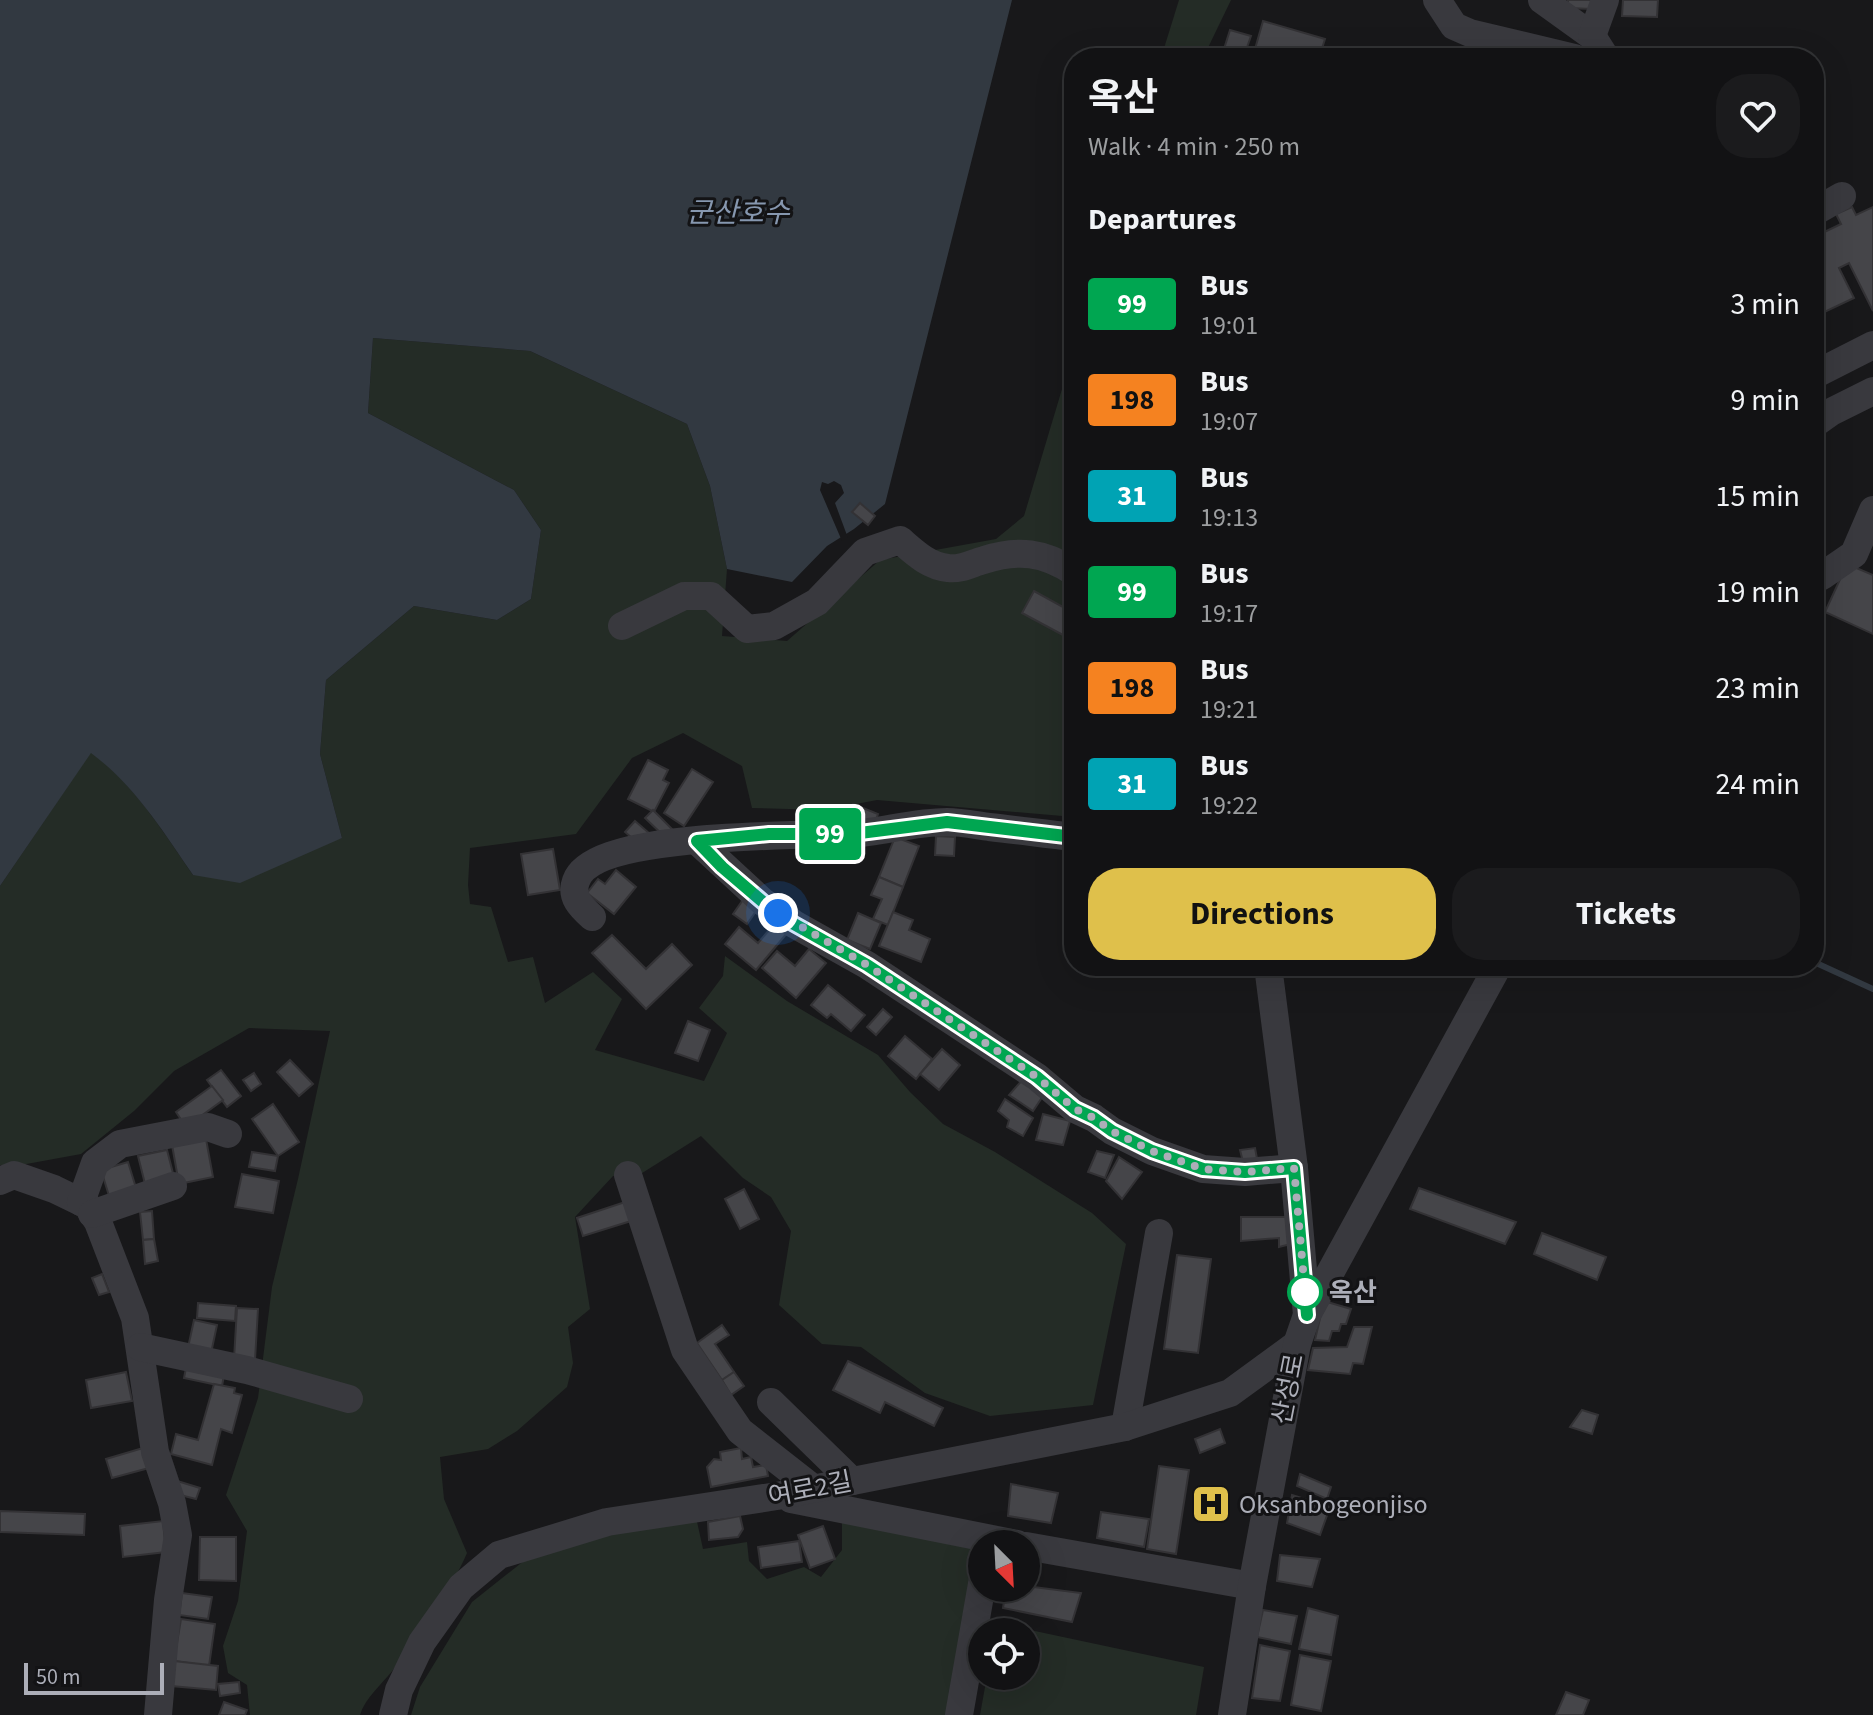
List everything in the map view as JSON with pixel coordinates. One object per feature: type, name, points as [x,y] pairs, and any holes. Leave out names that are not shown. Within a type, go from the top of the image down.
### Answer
[{"type":"street","points":[[1437,0],[1454,26],[1470,33],[1571,48]]},
{"type":"street","points":[[1542,0],[1588,48]]},
{"type":"street","points":[[1592,48],[1605,0]]},
{"type":"street","points":[[1824,206],[1842,196]]},
{"type":"street","points":[[1824,370],[1873,345]]},
{"type":"street","points":[[1824,417],[1870,397]]},
{"type":"street","points":[[1824,575],[1854,554],[1873,510]]},
{"type":"street","points":[[622,626],[684,596],[711,596],[747,629],[774,626],[817,602],[865,552],[900,540],[923,560],[947,568],[961,568],[1011,552],[1037,555],[1064,565]]},
{"type":"street","points":[[592,917],[581,907],[574,887],[584,867],[613,853],[769,834],[852,834],[947,822],[1064,836]]},
{"type":"street","points":[[697,841],[732,876],[794,924],[867,965],[1037,1077],[1075,1109],[1112,1131],[1152,1151],[1203,1169],[1245,1172],[1294,1168]]},
{"type":"street","points":[[1269,976],[1294,1168],[1307,1315]]},
{"type":"street","name":"산성로","points":[[1232,1715],[1252,1586],[1297,1344],[1307,1315],[1493,976]]},
{"type":"street","points":[[86,1208],[95,1163],[120,1144],[208,1127],[228,1134]]},
{"type":"street","points":[[5,1175],[54,1189],[86,1208],[98,1222],[135,1318],[155,1452],[172,1503],[178,1535],[168,1600],[158,1715]]},
{"type":"street","points":[[628,1175],[685,1350],[740,1431],[814,1489]]},
{"type":"street","points":[[86,1208],[173,1186]]},
{"type":"street","points":[[1125,1427],[1159,1233]]},
{"type":"street","name":"여로2길","points":[[393,1715],[399,1690],[422,1642],[461,1587],[499,1555],[607,1522],[777,1496],[1125,1427],[1230,1393],[1297,1344]]},
{"type":"street","points":[[140,1347],[247,1370],[349,1399]]},
{"type":"street","points":[[771,1402],[852,1481]]},
{"type":"street","points":[[777,1496],[968,1537]]},
{"type":"street","points":[[1040,1548],[1252,1586]]},
{"type":"street","points":[[959,1715],[979,1602]]},
{"type":"shaded area","points":[[1179,0],[1231,0],[1208,48],[1164,48]]},
{"type":"shaded area","points":[[373,338],[530,351],[687,424],[710,486],[727,569],[722,636],[787,641],[880,560],[996,539],[1024,516],[1064,382],[1064,816],[877,800],[825,810],[752,808],[742,766],[683,733],[632,758],[576,834],[470,848],[468,885],[470,904],[491,907],[508,962],[533,957],[545,1003],[593,972],[622,999],[595,1050],[704,1081],[727,1033],[699,1008],[723,976],[725,956],[787,1001],[878,1055],[943,1124],[995,1152],[1092,1213],[1126,1244],[1093,1405],[990,1416],[925,1393],[861,1347],[822,1344],[779,1305],[791,1231],[771,1197],[743,1178],[701,1136],[639,1175],[613,1176],[575,1217],[590,1309],[568,1327],[573,1363],[567,1387],[517,1431],[488,1449],[440,1457],[444,1499],[467,1553],[433,1613],[360,1715],[250,1715],[247,1685],[228,1673],[223,1646],[238,1601],[247,1531],[226,1495],[258,1398],[272,1287],[330,1031],[249,1028],[174,1071],[134,1111],[81,1154],[21,1165],[0,1165],[0,886],[91,752],[134,794],[193,875],[342,838],[320,754],[326,680],[414,606],[497,620],[531,599],[541,530],[514,490],[368,413]]},
{"type":"shaded area","points":[[842,1516],[968,1548],[968,1602],[970,1602],[953,1715],[411,1715],[420,1687],[472,1602],[535,1552],[594,1535],[696,1517],[703,1549],[747,1542],[749,1561],[767,1579],[804,1567],[821,1577],[842,1550]]},
{"type":"shaded area","points":[[1040,1632],[1204,1667],[1196,1715],[980,1715],[984,1690],[1040,1690]]},
{"type":"water","name":"군산호수","points":[[0,0],[1012,0],[885,504],[827,546],[792,582],[727,569],[710,486],[687,424],[530,351],[373,338],[368,413],[514,490],[541,530],[531,599],[497,620],[414,606],[326,680],[320,754],[342,838],[240,883],[193,875],[134,794],[91,753],[0,886]]},
{"type":"pier","points":[[834,481],[841,485],[844,493],[835,503],[848,538],[842,541],[820,490],[822,482],[828,484]]},
{"type":"building","points":[[1568,0],[1593,0],[1592,9],[1568,8]]},
{"type":"building","points":[[1623,0],[1658,0],[1657,17],[1622,16]]},
{"type":"building","points":[[1263,21],[1325,39],[1322,48],[1255,48]]},
{"type":"building","points":[[1230,30],[1251,36],[1247,48],[1224,48]]},
{"type":"building","points":[[1852,207],[1856,215],[1873,207],[1873,311],[1849,263],[1839,268],[1854,298],[1824,312],[1824,232],[1841,224],[1836,214]]},
{"type":"building","points":[[860,503],[875,516],[868,525],[852,512]]},
{"type":"building","points":[[1847,564],[1873,575],[1873,634],[1825,612]]},
{"type":"building","points":[[1034,591],[1064,608],[1064,636],[1022,613]]},
{"type":"building","points":[[648,760],[668,770],[663,780],[669,783],[654,812],[628,799]]},
{"type":"building","points":[[692,769],[713,782],[684,826],[664,813]]},
{"type":"building","points":[[853,804],[878,814],[874,825],[844,824]]},
{"type":"building","points":[[653,810],[673,830],[666,838],[645,818]]},
{"type":"building","points":[[635,821],[649,833],[639,844],[625,832]]},
{"type":"building","points":[[936,836],[955,837],[954,856],[935,855]]},
{"type":"building","points":[[895,837],[919,846],[903,887],[879,877]]},
{"type":"building","points":[[553,849],[560,890],[528,895],[521,854]]},
{"type":"building","points":[[616,870],[636,887],[614,914],[587,893],[598,879],[605,884]]},
{"type":"building","points":[[879,877],[903,887],[888,925],[873,919],[882,899],[871,895]]},
{"type":"building","points":[[745,897],[759,907],[747,924],[733,914]]},
{"type":"building","points":[[893,912],[913,920],[909,930],[930,939],[921,962],[879,946]]},
{"type":"building","points":[[858,913],[881,923],[870,949],[847,940]]},
{"type":"building","points":[[776,922],[788,932],[756,970],[725,944],[739,927],[758,943]]},
{"type":"building","points":[[612,935],[646,969],[672,944],[692,965],[646,1009],[592,953]]},
{"type":"building","points":[[809,949],[826,963],[796,998],[762,968],[777,951],[795,966]]},
{"type":"building","points":[[828,985],[865,1015],[851,1031],[831,1014],[827,1018],[811,1005]]},
{"type":"building","points":[[883,1009],[892,1017],[876,1035],[867,1027]]},
{"type":"building","points":[[688,1021],[710,1030],[698,1061],[675,1053]]},
{"type":"building","points":[[905,1036],[932,1059],[916,1079],[888,1056]]},
{"type":"building","points":[[942,1049],[960,1065],[939,1090],[920,1074]]},
{"type":"building","points":[[290,1060],[313,1084],[299,1096],[277,1072]]},
{"type":"building","points":[[221,1070],[241,1096],[227,1107],[207,1080]]},
{"type":"building","points":[[254,1073],[261,1084],[251,1091],[243,1080]]},
{"type":"building","points":[[1024,1078],[1045,1093],[1033,1111],[1009,1095]]},
{"type":"building","points":[[212,1086],[223,1100],[186,1127],[176,1112]]},
{"type":"building","points":[[1005,1099],[1033,1118],[1023,1136],[1007,1127],[1009,1120],[998,1111]]},
{"type":"building","points":[[273,1104],[299,1142],[278,1156],[252,1119]]},
{"type":"building","points":[[1043,1114],[1070,1121],[1063,1145],[1036,1140]]},
{"type":"building","points":[[206,1139],[213,1177],[179,1184],[172,1145]]},
{"type":"building","points":[[1255,1148],[1258,1164],[1244,1166],[1240,1150]]},
{"type":"building","points":[[167,1150],[174,1177],[145,1184],[138,1156]]},
{"type":"building","points":[[1097,1151],[1114,1155],[1105,1178],[1088,1172]]},
{"type":"building","points":[[252,1152],[278,1156],[275,1171],[249,1167]]},
{"type":"building","points":[[1119,1157],[1142,1172],[1122,1199],[1106,1181]]},
{"type":"building","points":[[128,1162],[137,1191],[110,1199],[101,1170]]},
{"type":"building","points":[[242,1174],[279,1181],[273,1213],[235,1207]]},
{"type":"building","points":[[1419,1188],[1516,1222],[1505,1244],[1410,1209]]},
{"type":"building","points":[[744,1189],[759,1219],[740,1229],[725,1199]]},
{"type":"building","points":[[625,1202],[631,1221],[583,1236],[577,1218]]},
{"type":"building","points":[[152,1211],[154,1239],[143,1240],[140,1212]]},
{"type":"building","points":[[1241,1217],[1292,1217],[1295,1243],[1279,1247],[1279,1238],[1241,1241]]},
{"type":"building","points":[[1542,1233],[1606,1257],[1597,1280],[1534,1254]]},
{"type":"building","points":[[154,1239],[158,1261],[145,1264],[143,1240]]},
{"type":"building","points":[[1177,1255],[1211,1259],[1198,1353],[1164,1349]]},
{"type":"building","points":[[102,1274],[109,1292],[99,1295],[92,1278]]},
{"type":"building","points":[[1324,1301],[1351,1309],[1346,1324],[1341,1324],[1339,1331],[1332,1331],[1329,1341],[1315,1340]]},
{"type":"building","points":[[198,1303],[236,1306],[235,1321],[197,1318]]},
{"type":"building","points":[[237,1308],[258,1309],[255,1360],[234,1359]]},
{"type":"building","points":[[194,1320],[217,1325],[210,1358],[187,1352]]},
{"type":"building","points":[[722,1325],[729,1335],[715,1344],[734,1372],[722,1380],[697,1343]]},
{"type":"building","points":[[1354,1327],[1372,1327],[1363,1364],[1353,1363],[1350,1374],[1308,1370],[1313,1348],[1347,1347]]},
{"type":"building","points":[[848,1361],[943,1408],[934,1426],[885,1402],[880,1413],[833,1390]]},
{"type":"building","points":[[187,1363],[225,1370],[222,1386],[184,1378]]},
{"type":"building","points":[[126,1372],[132,1401],[91,1408],[86,1380]]},
{"type":"building","points":[[734,1372],[744,1386],[731,1395],[722,1380]]},
{"type":"building","points":[[214,1384],[235,1388],[234,1393],[242,1395],[232,1433],[221,1429],[212,1465],[171,1454],[176,1434],[198,1440]]},
{"type":"building","points":[[1582,1410],[1598,1415],[1592,1434],[1570,1427]]},
{"type":"building","points":[[1220,1429],[1225,1443],[1200,1453],[1195,1439]]},
{"type":"building","points":[[143,1448],[149,1468],[112,1478],[106,1459]]},
{"type":"building","points":[[741,1448],[742,1459],[751,1457],[753,1467],[766,1465],[768,1476],[711,1487],[707,1467],[714,1459],[721,1460],[720,1452]]},
{"type":"building","points":[[1159,1466],[1189,1470],[1176,1554],[1147,1549]]},
{"type":"building","points":[[1300,1474],[1331,1487],[1327,1499],[1297,1486]]},
{"type":"building","points":[[174,1480],[200,1488],[196,1499],[176,1494]]},
{"type":"building","points":[[1011,1484],[1058,1493],[1051,1523],[1008,1516]]},
{"type":"building","points":[[1292,1495],[1330,1507],[1320,1535],[1287,1523]]},
{"type":"building","points":[[0,1511],[85,1514],[84,1535],[0,1532]]},
{"type":"building","points":[[1101,1512],[1149,1519],[1144,1547],[1097,1538]]},
{"type":"building","points":[[740,1516],[743,1529],[738,1537],[709,1540],[708,1522]]},
{"type":"building","points":[[163,1521],[166,1552],[123,1557],[120,1526]]},
{"type":"building","points":[[823,1526],[835,1559],[810,1568],[798,1535]]},
{"type":"building","points":[[200,1537],[236,1537],[236,1581],[199,1580]]},
{"type":"building","points":[[799,1541],[802,1562],[761,1568],[758,1547]]},
{"type":"building","points":[[1280,1555],[1320,1559],[1312,1587],[1277,1581]]},
{"type":"building","points":[[1040,1588],[1081,1593],[1072,1622],[1003,1608],[1004,1602],[1040,1602]]},
{"type":"building","points":[[182,1593],[212,1597],[208,1619],[179,1615]]},
{"type":"building","points":[[1308,1608],[1338,1616],[1331,1655],[1299,1649]]},
{"type":"building","points":[[1263,1610],[1297,1616],[1291,1644],[1257,1637]]},
{"type":"building","points":[[181,1619],[215,1624],[209,1666],[174,1661]]},
{"type":"building","points":[[1260,1645],[1290,1651],[1280,1701],[1252,1698]]},
{"type":"building","points":[[1300,1655],[1331,1661],[1321,1711],[1291,1705]]},
{"type":"building","points":[[174,1661],[218,1666],[216,1690],[171,1686]]},
{"type":"building","points":[[239,1682],[240,1693],[220,1696],[218,1684]]},
{"type":"building","points":[[1566,1692],[1589,1700],[1583,1715],[1556,1715]]},
{"type":"building","points":[[224,1702],[247,1710],[245,1715],[219,1715]]},
{"type":"waterway","points":[[1824,967],[1873,989]]},
{"type":"bus line","name":"99","points":[[1064,836],[947,822],[852,834],[769,834],[697,841],[722,867],[794,924],[867,965],[1037,1077],[1075,1109],[1112,1131],[1152,1151],[1203,1169],[1245,1172],[1294,1168],[1307,1315]]},
{"type":"place","name":"옥산","points":[[1305,1292]]},
{"type":"place","name":"Oksanbogeonjiso","points":[[1211,1504]]},
{"type":"route","points":[[778,913],[867,965],[1037,1077],[1075,1109],[1152,1151],[1203,1169],[1245,1172],[1294,1168],[1305,1292]]}]
